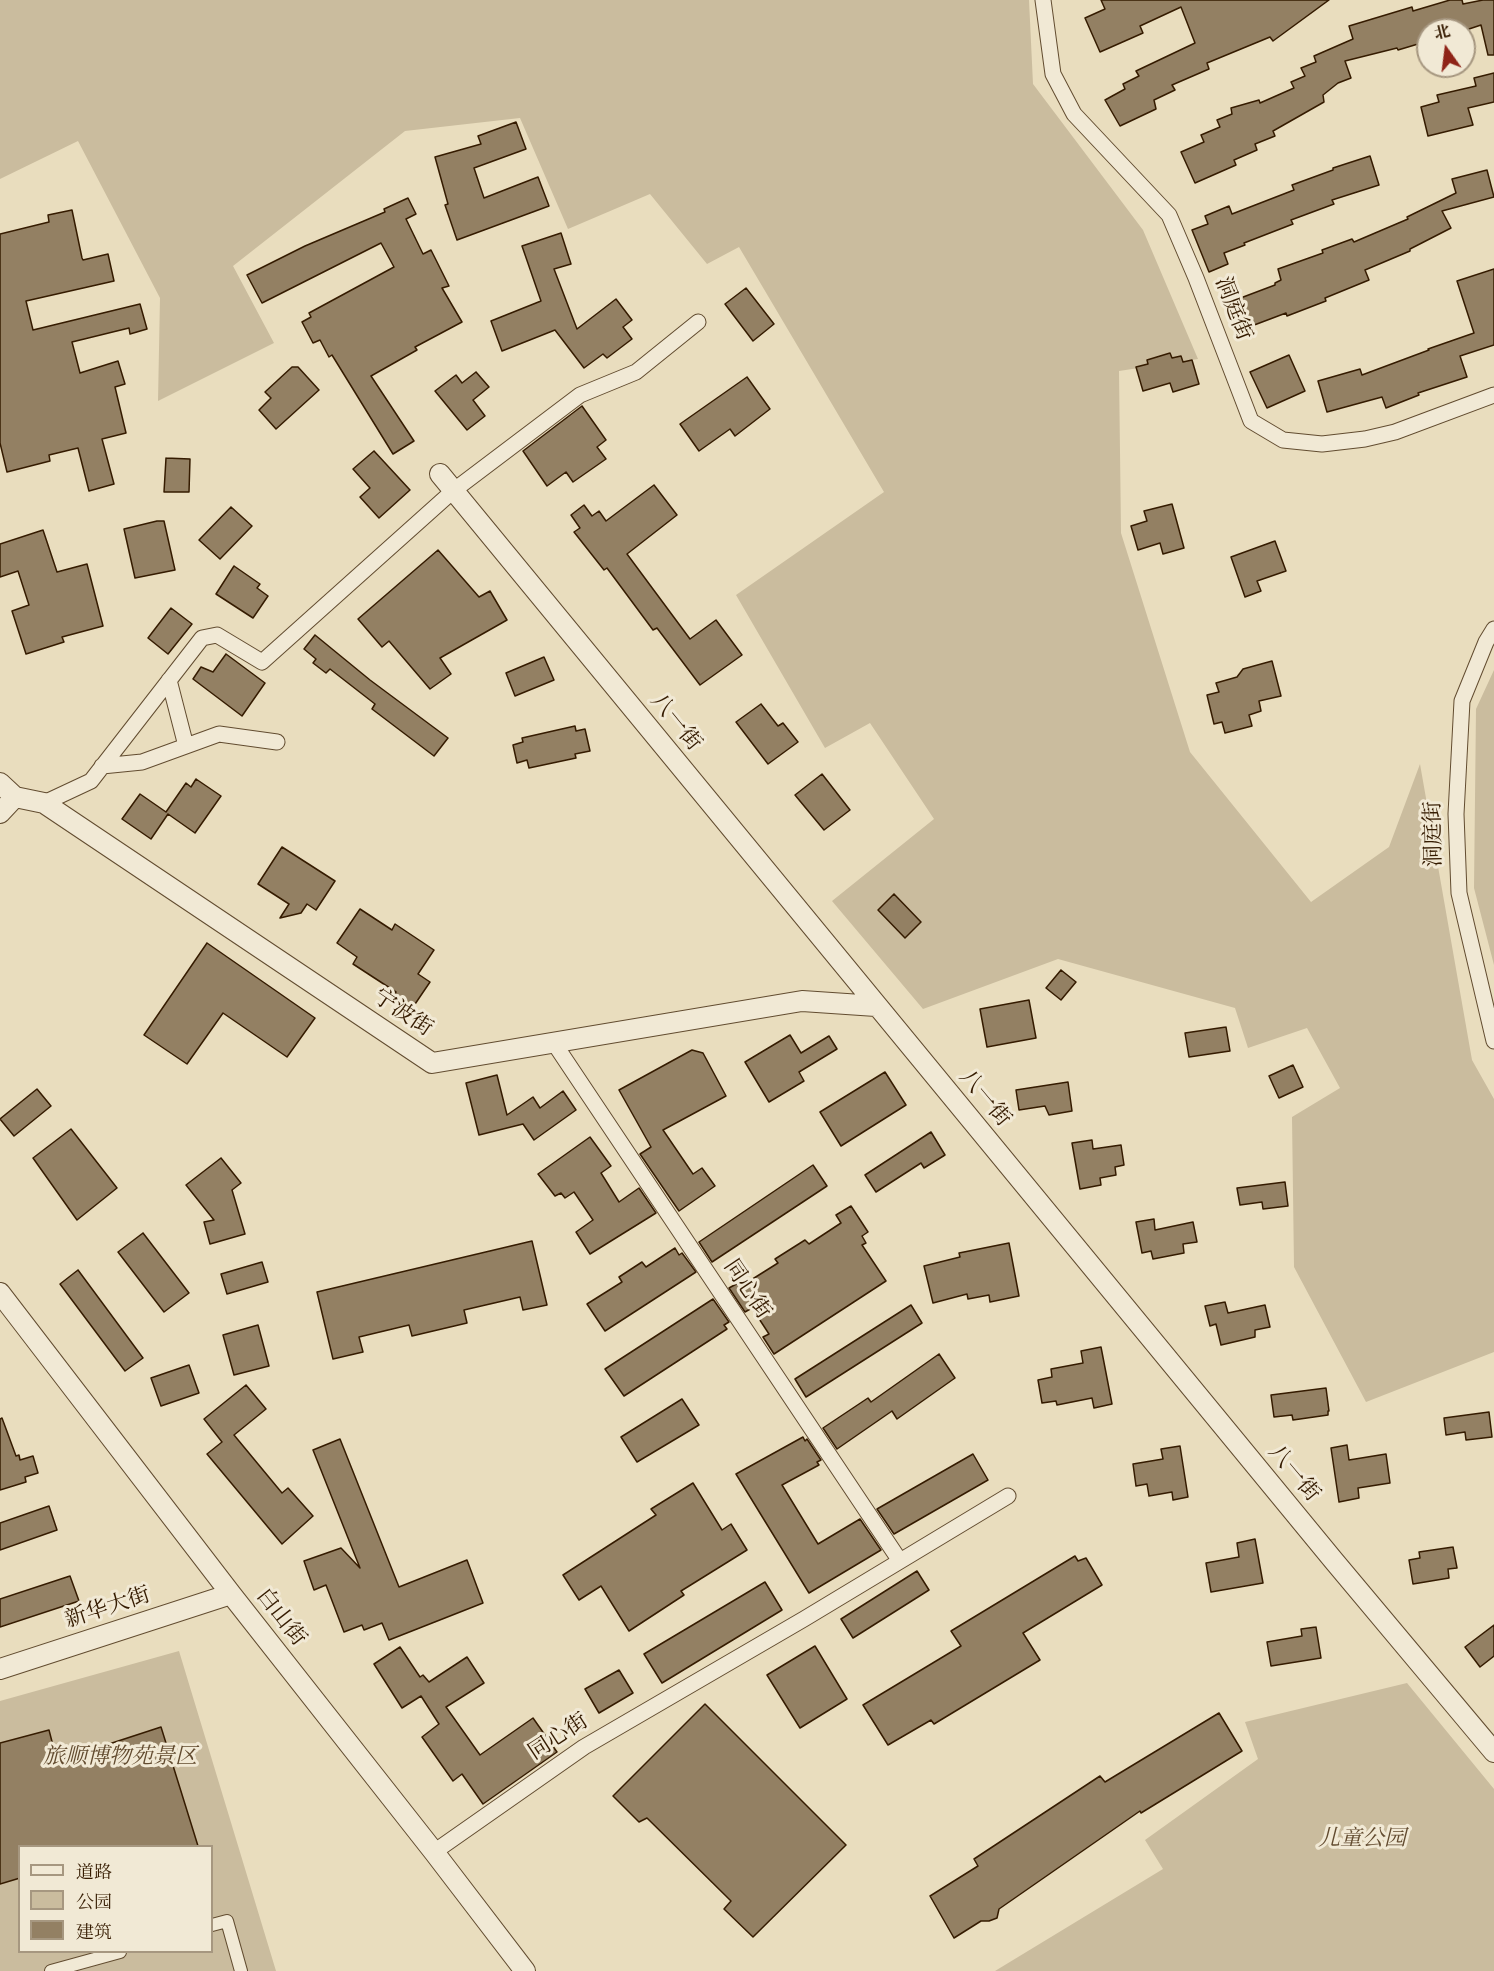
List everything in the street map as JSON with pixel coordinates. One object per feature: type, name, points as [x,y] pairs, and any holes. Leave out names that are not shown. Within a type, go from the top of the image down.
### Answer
[{"type":"street","name":"洞庭街","points":[[1043,0],[1053,74],[1074,114],[1169,215],[1251,421],[1283,440],[1322,444],[1365,439],[1395,432],[1494,395]]},
{"type":"street","points":[[44,803],[91,781],[202,638],[217,635],[262,662],[453,490],[580,395],[636,372],[698,322]]},
{"type":"street","name":"八一街","points":[[440,474],[876,1006],[1494,1752]]},
{"type":"street","name":"洞庭街","points":[[1494,629],[1486,642],[1462,701],[1456,814],[1460,893],[1494,1041]]},
{"type":"street","points":[[169,680],[186,746]]},
{"type":"street","points":[[102,766],[142,762],[219,734],[277,742]]},
{"type":"street","points":[[0,783],[15,797],[0,813]]},
{"type":"street","name":"宁波街","points":[[15,797],[44,803],[432,1063],[802,1001],[876,1006]]},
{"type":"street","name":"同心街","points":[[554,1043],[900,1561]]},
{"type":"street","name":"白山街","points":[[0,1293],[525,1971]]},
{"type":"street","name":"同心街","points":[[434,1852],[584,1747],[1008,1496]]},
{"type":"street","name":"新华大街","points":[[0,1669],[231,1594]]},
{"type":"street","points":[[213,1925],[227,1921],[242,1971]]},
{"type":"street","points":[[51,1971],[116,1953]]},
{"type":"green space","points":[[0,0],[1029,0],[1033,84],[1143,230],[1198,359],[1119,371],[1121,533],[1190,752],[1311,902],[1389,847],[1420,764],[1472,1060],[1494,1099],[1494,1352],[1366,1402],[1294,1267],[1292,1117],[1340,1088],[1307,1028],[1248,1048],[1235,1008],[1058,959],[923,1009],[832,901],[934,819],[870,723],[825,748],[736,595],[884,492],[739,247],[707,264],[650,194],[568,229],[520,118],[405,131],[233,266],[274,343],[158,401],[160,298],[78,141],[0,179]]},
{"type":"green space","points":[[1494,670],[1494,965],[1474,888],[1476,709]]},
{"type":"green space","name":"旅顺博物苑景区","points":[[179,1651],[276,1971],[0,1971],[0,1701]]},
{"type":"green space","name":"儿童公园","points":[[1407,1683],[1494,1789],[1494,1971],[995,1971],[1163,1869],[1145,1840],[1258,1759],[1245,1722]]},
{"type":"building","points":[[1101,0],[1329,0],[1273,41],[1270,37],[1207,63],[1209,69],[1172,85],[1175,90],[1154,100],[1156,109],[1120,126],[1105,100],[1125,89],[1123,84],[1139,76],[1136,71],[1195,43],[1181,7],[1140,26],[1143,33],[1100,52],[1085,18],[1105,9]]},
{"type":"building","points":[[1450,0],[1462,0],[1463,4],[1494,0],[1494,55],[1488,55],[1481,25],[1476,27],[1476,18],[1416,18],[1416,45],[1345,61],[1351,78],[1338,83],[1323,95],[1324,102],[1273,131],[1275,136],[1255,144],[1257,150],[1234,160],[1236,165],[1195,183],[1181,152],[1204,142],[1201,135],[1220,127],[1217,120],[1232,114],[1231,108],[1259,100],[1260,103],[1294,88],[1291,82],[1305,76],[1301,68],[1316,62],[1314,56],[1353,39],[1349,26],[1412,7],[1413,11]]},
{"type":"building","points":[[1494,73],[1494,102],[1468,108],[1473,125],[1428,136],[1421,107],[1439,102],[1437,95],[1476,86],[1474,78]]},
{"type":"building","points":[[516,122],[526,149],[474,168],[484,198],[538,177],[549,206],[457,240],[445,205],[448,204],[435,157],[481,144],[478,136]]},
{"type":"building","points":[[1370,156],[1379,185],[1332,200],[1334,204],[1291,220],[1293,224],[1224,253],[1228,264],[1209,272],[1192,230],[1208,224],[1205,216],[1229,206],[1232,214],[1294,190],[1292,185]]},
{"type":"building","points":[[1487,170],[1494,197],[1442,211],[1451,228],[1410,251],[1365,270],[1369,280],[1325,298],[1326,301],[1241,330],[1230,302],[1275,285],[1281,280],[1278,269],[1323,253],[1322,250],[1352,239],[1354,242],[1408,219],[1407,217],[1456,193],[1452,179]]},
{"type":"building","points":[[408,198],[416,214],[406,219],[423,254],[431,250],[449,286],[442,288],[462,322],[415,347],[417,350],[371,376],[414,441],[393,454],[332,355],[329,357],[320,340],[313,343],[302,322],[311,317],[309,313],[394,267],[381,243],[262,303],[247,275],[305,246],[385,212],[384,209]]},
{"type":"building","points":[[72,210],[83,260],[108,254],[114,281],[26,301],[33,330],[140,304],[147,329],[130,334],[129,328],[72,342],[80,373],[118,361],[125,384],[115,387],[126,433],[102,439],[114,484],[89,491],[78,448],[49,455],[50,461],[7,472],[0,443],[0,234],[49,222],[48,215]]},
{"type":"building","points":[[561,233],[571,264],[554,269],[577,329],[616,299],[632,320],[623,327],[632,339],[607,358],[603,354],[584,368],[555,330],[502,351],[491,321],[541,301],[522,246]]},
{"type":"building","points":[[1494,269],[1494,345],[1460,356],[1467,377],[1418,393],[1419,395],[1386,408],[1382,397],[1327,412],[1318,381],[1360,369],[1362,375],[1474,333],[1457,281]]},
{"type":"building","points":[[746,288],[774,324],[753,341],[725,304]]},
{"type":"building","points":[[1170,353],[1172,358],[1181,356],[1183,362],[1192,360],[1199,384],[1173,392],[1170,383],[1143,391],[1136,367],[1148,364],[1147,360]]},
{"type":"building","points":[[1289,355],[1305,391],[1267,408],[1250,372]]},
{"type":"building","points":[[292,367],[298,367],[319,390],[276,429],[259,410],[271,398],[265,392]]},
{"type":"building","points":[[476,372],[489,387],[473,400],[485,416],[467,430],[435,391],[456,375],[462,383]]},
{"type":"building","points":[[747,377],[770,409],[735,436],[730,429],[699,451],[680,424]]},
{"type":"building","points":[[582,406],[606,440],[597,447],[606,459],[573,482],[566,472],[547,486],[523,451]]},
{"type":"building","points":[[374,451],[410,490],[379,518],[360,497],[370,488],[353,469]]},
{"type":"building","points":[[166,458],[190,459],[189,492],[164,492]]},
{"type":"building","points":[[654,485],[677,515],[627,554],[690,639],[716,620],[742,655],[700,685],[657,628],[653,630],[607,568],[604,570],[574,532],[580,528],[571,515],[584,505],[592,516],[599,511],[606,521]]},
{"type":"building","points":[[1172,504],[1184,548],[1163,554],[1160,543],[1138,550],[1131,526],[1147,521],[1144,511]]},
{"type":"building","points":[[231,507],[252,526],[220,559],[199,540]]},
{"type":"building","points":[[164,521],[175,570],[135,578],[124,529]]},
{"type":"building","points":[[43,530],[57,572],[87,564],[103,626],[62,637],[64,642],[26,654],[12,611],[29,605],[18,571],[0,577],[0,544]]},
{"type":"building","points":[[1275,541],[1286,571],[1257,581],[1261,591],[1245,597],[1231,557]]},
{"type":"building","points":[[438,550],[479,597],[490,591],[507,620],[440,658],[451,674],[430,689],[389,641],[382,647],[358,619]]},
{"type":"building","points":[[234,566],[260,584],[257,588],[268,596],[253,618],[216,594]]},
{"type":"building","points":[[171,608],[192,624],[168,654],[148,638]]},
{"type":"building","points":[[315,635],[370,680],[448,738],[434,756],[372,709],[375,704],[330,669],[326,673],[313,663],[316,659],[304,649]]},
{"type":"building","points":[[226,654],[265,683],[242,716],[193,679],[201,667],[213,672]]},
{"type":"building","points":[[544,657],[554,680],[515,696],[506,673]]},
{"type":"building","points":[[1272,661],[1281,696],[1259,701],[1261,711],[1249,715],[1252,726],[1225,733],[1222,722],[1214,724],[1207,695],[1219,692],[1216,683],[1237,677],[1243,669]]},
{"type":"building","points":[[761,704],[778,726],[783,723],[798,742],[768,764],[736,722]]},
{"type":"building","points":[[575,726],[576,731],[585,729],[590,751],[575,754],[576,758],[529,768],[527,760],[517,763],[513,745],[523,742],[522,738]]},
{"type":"building","points":[[822,774],[850,810],[824,830],[795,795]]},
{"type":"building","points":[[196,779],[221,796],[195,833],[168,814],[151,839],[122,819],[140,794],[166,812],[186,783],[191,787]]},
{"type":"building","points":[[282,847],[335,881],[316,910],[307,904],[301,913],[280,918],[289,904],[258,884]]},
{"type":"building","points":[[894,894],[921,922],[905,938],[878,910]]},
{"type":"building","points":[[360,909],[392,930],[395,924],[434,950],[418,974],[430,982],[411,1010],[392,998],[396,992],[353,964],[357,957],[337,943]]},
{"type":"building","points":[[207,943],[315,1018],[287,1057],[223,1013],[187,1064],[144,1035]]},
{"type":"building","points":[[1061,970],[1076,982],[1061,1000],[1046,988]]},
{"type":"building","points":[[1029,1000],[1036,1038],[987,1047],[980,1009]]},
{"type":"building","points":[[1226,1027],[1230,1051],[1189,1057],[1185,1033]]},
{"type":"building","points":[[790,1035],[801,1053],[829,1036],[837,1049],[799,1072],[804,1081],[769,1102],[745,1062]]},
{"type":"building","points":[[692,1050],[703,1053],[726,1096],[663,1130],[693,1174],[702,1168],[715,1186],[679,1211],[640,1154],[651,1147],[619,1090]]},
{"type":"building","points":[[1293,1065],[1303,1087],[1279,1098],[1269,1076]]},
{"type":"building","points":[[885,1072],[906,1105],[841,1146],[820,1112]]},
{"type":"building","points":[[497,1075],[507,1115],[533,1097],[540,1108],[563,1091],[576,1110],[534,1140],[523,1124],[479,1135],[466,1083]]},
{"type":"building","points":[[1068,1082],[1072,1111],[1049,1115],[1045,1106],[1019,1110],[1016,1090]]},
{"type":"building","points":[[37,1089],[51,1106],[14,1136],[0,1119]]},
{"type":"building","points":[[71,1129],[117,1188],[77,1220],[33,1158]]},
{"type":"building","points":[[931,1132],[945,1155],[924,1168],[921,1163],[876,1192],[865,1175]]},
{"type":"building","points":[[590,1137],[611,1166],[601,1173],[619,1202],[639,1188],[656,1213],[590,1254],[576,1232],[593,1220],[574,1192],[565,1198],[561,1193],[555,1196],[538,1174]]},
{"type":"building","points":[[1092,1140],[1093,1149],[1121,1145],[1124,1165],[1115,1167],[1116,1175],[1100,1178],[1101,1185],[1080,1189],[1072,1143]]},
{"type":"building","points":[[221,1158],[241,1183],[232,1190],[245,1234],[210,1244],[204,1222],[214,1220],[186,1185]]},
{"type":"building","points":[[813,1165],[827,1186],[712,1262],[699,1242]]},
{"type":"building","points":[[1285,1182],[1288,1206],[1263,1209],[1262,1202],[1240,1205],[1237,1188]]},
{"type":"building","points":[[851,1206],[868,1232],[862,1236],[866,1243],[862,1245],[886,1281],[774,1354],[763,1337],[769,1334],[752,1308],[745,1312],[729,1288],[740,1282],[743,1285],[778,1263],[775,1259],[805,1240],[809,1244],[841,1223],[836,1215]]},
{"type":"building","points":[[1154,1219],[1155,1230],[1193,1222],[1197,1242],[1183,1244],[1184,1253],[1153,1259],[1151,1251],[1142,1253],[1136,1222]]},
{"type":"building","points":[[143,1233],[189,1293],[164,1312],[118,1252]]},
{"type":"building","points":[[532,1241],[547,1305],[523,1310],[520,1297],[464,1310],[467,1323],[412,1336],[409,1325],[359,1337],[363,1352],[333,1359],[317,1292]]},
{"type":"building","points":[[1009,1243],[1019,1296],[990,1302],[989,1295],[968,1299],[967,1294],[933,1303],[924,1266],[960,1257],[959,1253]]},
{"type":"building","points":[[675,1248],[679,1255],[682,1253],[696,1272],[605,1331],[587,1304],[622,1282],[619,1277],[642,1262],[646,1267]]},
{"type":"building","points":[[262,1262],[268,1282],[227,1294],[221,1274]]},
{"type":"building","points":[[78,1270],[143,1358],[125,1371],[60,1284]]},
{"type":"building","points":[[713,1299],[729,1322],[724,1325],[727,1329],[624,1396],[605,1369]]},
{"type":"building","points":[[1225,1302],[1228,1313],[1265,1305],[1270,1327],[1255,1330],[1255,1337],[1221,1345],[1216,1324],[1210,1326],[1205,1306]]},
{"type":"building","points":[[911,1305],[922,1323],[806,1397],[795,1379]]},
{"type":"building","points":[[258,1325],[269,1366],[234,1375],[223,1335]]},
{"type":"building","points":[[1101,1347],[1112,1404],[1094,1408],[1092,1398],[1057,1405],[1056,1401],[1042,1403],[1038,1380],[1052,1377],[1051,1369],[1083,1363],[1081,1351]]},
{"type":"building","points":[[939,1354],[955,1378],[897,1419],[892,1411],[837,1449],[823,1428],[868,1398],[871,1402]]},
{"type":"building","points":[[189,1365],[199,1393],[161,1406],[151,1378]]},
{"type":"building","points":[[246,1385],[266,1409],[234,1435],[282,1493],[288,1488],[313,1516],[282,1544],[207,1454],[222,1442],[204,1419]]},
{"type":"building","points":[[1326,1388],[1328,1415],[1293,1420],[1292,1415],[1274,1417],[1271,1395]]},
{"type":"building","points":[[682,1399],[699,1425],[637,1462],[621,1437]]},
{"type":"building","points":[[1489,1412],[1492,1437],[1466,1440],[1465,1432],[1446,1435],[1444,1418]]},
{"type":"building","points":[[2,1418],[16,1456],[19,1455],[20,1460],[33,1456],[38,1473],[25,1477],[26,1482],[0,1490],[0,1419]]},
{"type":"building","points":[[803,1437],[805,1441],[807,1439],[821,1460],[817,1462],[819,1465],[782,1485],[818,1544],[860,1519],[881,1550],[809,1593],[736,1474]]},
{"type":"building","points":[[340,1439],[399,1587],[467,1560],[483,1603],[389,1640],[382,1623],[364,1630],[362,1625],[344,1632],[326,1585],[314,1590],[304,1561],[341,1548],[360,1568],[313,1450]]},
{"type":"building","points":[[1347,1445],[1349,1460],[1386,1454],[1390,1483],[1358,1488],[1359,1498],[1339,1502],[1331,1448]]},
{"type":"building","points":[[1180,1446],[1188,1497],[1173,1500],[1172,1492],[1149,1496],[1147,1484],[1136,1486],[1133,1464],[1163,1459],[1161,1449]]},
{"type":"building","points":[[973,1454],[988,1480],[894,1534],[877,1509]]},
{"type":"building","points":[[693,1483],[722,1530],[731,1524],[747,1550],[681,1591],[684,1595],[629,1631],[601,1586],[579,1600],[563,1575],[656,1515],[651,1509]]},
{"type":"building","points":[[49,1506],[57,1530],[0,1550],[0,1523]]},
{"type":"building","points":[[1255,1539],[1263,1583],[1211,1592],[1206,1563],[1239,1557],[1237,1543]]},
{"type":"building","points":[[1453,1547],[1457,1568],[1448,1569],[1449,1578],[1413,1584],[1409,1560],[1420,1558],[1419,1552]]},
{"type":"building","points":[[1075,1556],[1078,1561],[1086,1558],[1102,1585],[1023,1633],[1040,1660],[934,1724],[931,1720],[888,1745],[863,1705],[961,1646],[951,1631]]},
{"type":"building","points":[[917,1571],[929,1590],[853,1638],[841,1619]]},
{"type":"building","points":[[70,1576],[79,1601],[0,1627],[0,1599]]},
{"type":"building","points":[[765,1582],[782,1610],[662,1683],[644,1654]]},
{"type":"building","points":[[1494,1625],[1494,1656],[1480,1667],[1465,1647]]},
{"type":"building","points":[[1316,1627],[1321,1658],[1271,1666],[1267,1642],[1302,1636],[1301,1629]]},
{"type":"building","points":[[815,1646],[847,1699],[800,1728],[767,1675]]},
{"type":"building","points":[[400,1647],[420,1677],[423,1675],[429,1682],[467,1657],[484,1683],[446,1707],[480,1755],[533,1718],[557,1752],[483,1804],[462,1774],[453,1781],[422,1737],[439,1724],[421,1696],[402,1708],[374,1664]]},
{"type":"building","points":[[619,1670],[633,1693],[599,1713],[585,1689]]},
{"type":"building","points":[[705,1704],[846,1845],[753,1937],[724,1909],[731,1901],[647,1818],[639,1822],[613,1796]]},
{"type":"building","points":[[1219,1713],[1242,1751],[1141,1813],[1140,1811],[999,1909],[997,1918],[981,1921],[954,1938],[930,1896],[978,1866],[974,1859],[1100,1776],[1105,1782]]},
{"type":"building","points":[[161,1727],[198,1845],[18,1845],[18,1879],[0,1884],[0,1743],[49,1730],[57,1761]]}]
